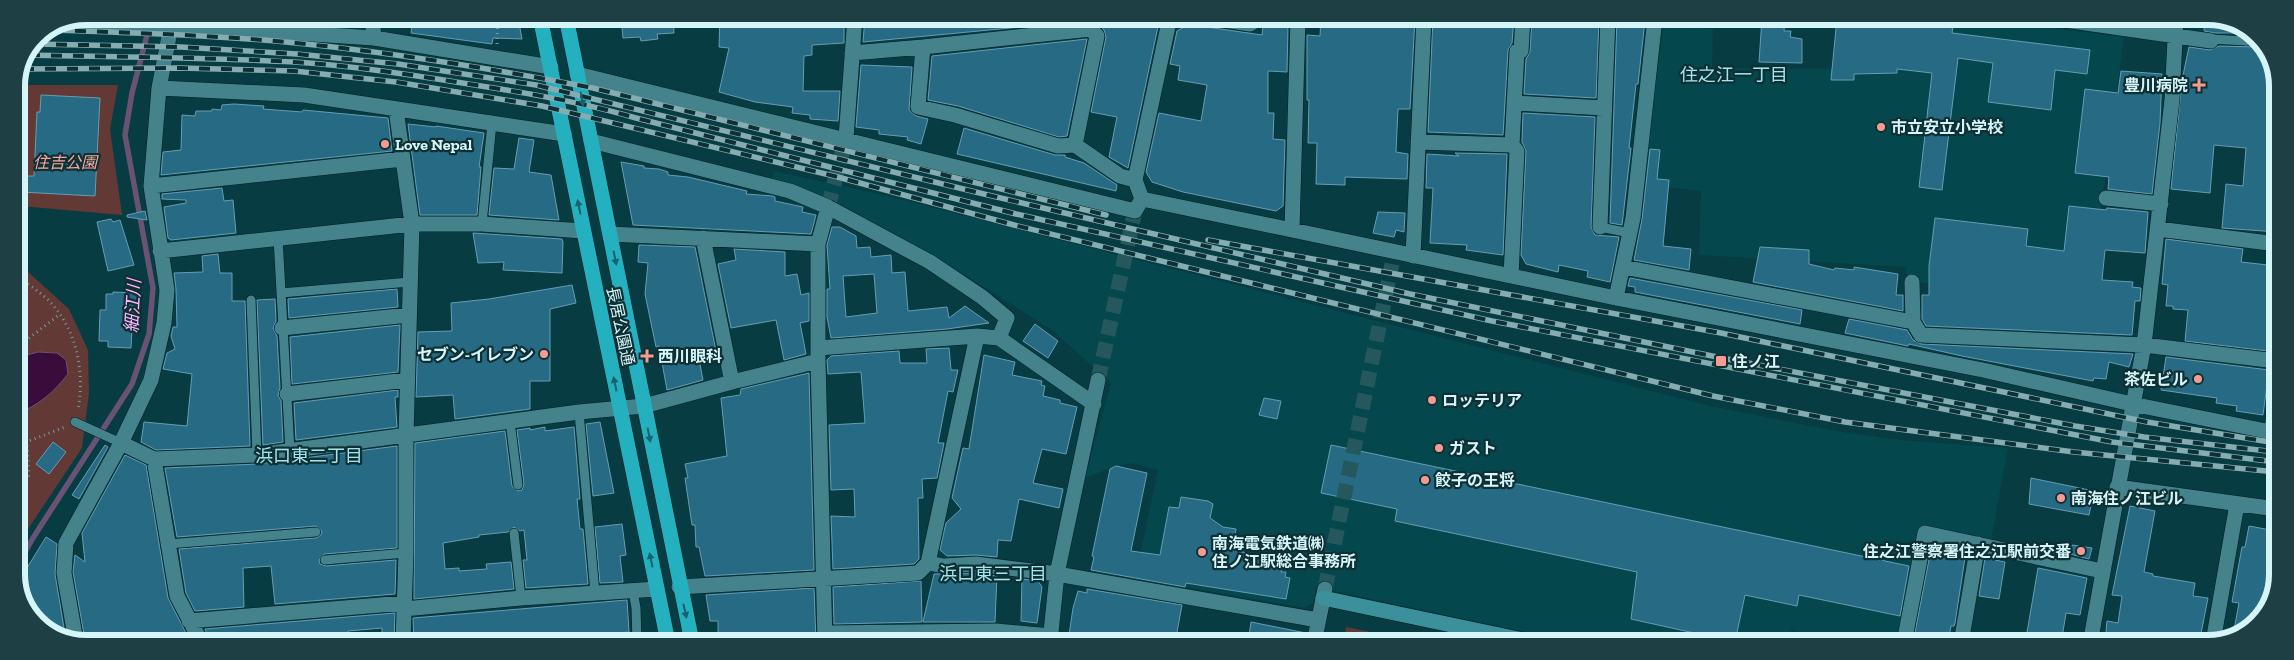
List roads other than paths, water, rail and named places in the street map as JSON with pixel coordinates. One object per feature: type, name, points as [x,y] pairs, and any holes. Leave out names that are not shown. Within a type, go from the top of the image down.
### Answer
[{"type":"highway","name":"長居公園通","points":[[542,25],[667,635]]},
{"type":"highway","name":"長居公園通","points":[[568,25],[680,587],[697,635]]},
{"type":"street","points":[[75,634],[64,573],[66,543],[121,443],[152,380],[164,323],[167,290],[150,186],[168,25]]},
{"type":"street","points":[[202,25],[374,38],[496,60],[551,67]]},
{"type":"street","points":[[373,25],[374,38]]},
{"type":"street","points":[[846,138],[854,25]]},
{"type":"street","points":[[1142,199],[1135,180],[1168,25]]},
{"type":"street","points":[[1292,230],[1298,25]]},
{"type":"street","points":[[1413,256],[1424,25]]},
{"type":"street","points":[[1511,276],[1517,151],[1512,145],[1517,51],[1521,51],[1523,25]]},
{"type":"street","points":[[1600,227],[1608,25]]},
{"type":"street","points":[[1616,298],[1630,233],[1654,25]]},
{"type":"street","points":[[2097,25],[2211,41]]},
{"type":"street","points":[[2091,635],[2144,345],[2162,204],[2172,100],[2176,25]]},
{"type":"street","points":[[852,53],[1091,29],[1097,36],[1075,145]]},
{"type":"street","points":[[923,47],[918,107],[955,115],[1058,146],[1075,145],[1120,176],[1135,180]]},
{"type":"street","points":[[577,74],[846,138],[1135,211],[1142,199]]},
{"type":"street","points":[[160,88],[304,95],[564,134]]},
{"type":"street","points":[[1514,103],[1604,108]]},
{"type":"street","points":[[396,109],[412,224],[407,380],[406,553],[403,635]]},
{"type":"street","points":[[591,141],[790,191],[828,207],[930,262],[982,297],[1007,318],[999,338]]},
{"type":"street","points":[[1418,142],[1512,145]]},
{"type":"street","points":[[150,186],[402,159]]},
{"type":"street","points":[[2106,198],[2162,204]]},
{"type":"street","points":[[1142,199],[1292,230],[1394,258],[1413,256],[2008,375],[2132,404],[2269,432]]},
{"type":"street","points":[[825,635],[818,355],[818,244],[828,207]]},
{"type":"street","points":[[160,252],[412,224],[482,224],[584,231]]},
{"type":"street","points":[[2158,229],[2269,243]]},
{"type":"street","points":[[610,234],[818,244]]},
{"type":"street","points":[[703,238],[732,382]]},
{"type":"street","points":[[1623,267],[1913,322]]},
{"type":"street","points":[[1912,282],[1913,322],[1921,335],[2144,345],[2269,360]]},
{"type":"street","points":[[282,328],[409,315]]},
{"type":"street","points":[[121,443],[154,459],[257,455],[579,412],[644,406],[732,382],[818,355],[977,336],[999,338],[1094,404]]},
{"type":"street","points":[[680,587],[918,573],[928,563],[977,336]]},
{"type":"street","points":[[287,394],[407,380]]},
{"type":"street","points":[[1050,635],[1057,574],[1098,380]]},
{"type":"street","points":[[154,459],[177,596],[197,635]]},
{"type":"street","points":[[2117,487],[2269,508]]},
{"type":"street","points":[[2214,634],[2237,504]]},
{"type":"street","points":[[1906,635],[1925,533],[2102,571]]},
{"type":"street","points":[[1963,635],[1978,544]]},
{"type":"street","points":[[928,563],[944,566],[976,564],[1057,574],[1318,620]]},
{"type":"street","points":[[189,621],[657,589]]},
{"type":"street","points":[[1315,635],[1324,594],[1502,635]]},
{"type":"street","points":[[944,635],[996,631],[1023,635]]},
{"type":"lane","points":[[292,25],[292,33]]},
{"type":"lane","points":[[2211,41],[2211,39],[2248,40]]},
{"type":"lane","points":[[482,224],[492,123]]},
{"type":"lane","points":[[1600,227],[1630,233]]},
{"type":"lane","points":[[278,238],[290,450]]},
{"type":"lane","points":[[281,293],[410,282]]},
{"type":"lane","points":[[251,300],[257,455]]},
{"type":"lane","points":[[579,412],[594,592]]},
{"type":"lane","points":[[510,421],[518,485]]},
{"type":"lane","points":[[75,422],[121,443]]},
{"type":"lane","points":[[168,544],[316,532]]},
{"type":"lane","points":[[514,533],[521,598]]},
{"type":"lane","points":[[325,560],[406,553]]},
{"type":"lane","points":[[633,591],[636,608],[637,635]]},
{"type":"waterway","name":"細江川","points":[[25,552],[132,384],[149,334],[153,288],[125,135],[132,93],[150,25]]},
{"type":"tunnel","points":[[828,207],[846,138]]},
{"type":"tunnel","points":[[1098,380],[1135,211]]},
{"type":"tunnel","points":[[1325,589],[1392,264]]},
{"type":"railway","points":[[62,30],[266,40],[408,57],[519,74],[593,88],[1106,215]]},
{"type":"railway","points":[[42,44],[181,47],[297,54],[398,64],[536,85],[988,195],[1410,294],[1722,358],[2075,426],[2144,437],[2269,451]]},
{"type":"railway","points":[[34,55],[227,59],[318,64],[411,75],[579,103],[1016,214],[1492,321],[2112,442],[2269,461]]},
{"type":"railway","points":[[28,69],[180,68],[294,71],[396,82],[542,106],[834,176],[1014,225],[1713,396],[1845,422],[2074,452],[2269,471]]},
{"type":"railway","points":[[1208,240],[1721,333],[2147,422],[2269,442]]},
{"type":"place","name":"豊川病院","points":[[2199,85]]},
{"type":"place","name":"市立安立小学校","points":[[1881,127]]},
{"type":"place","name":"Love Nepal","points":[[385,144]]},
{"type":"place","name":"セブン-イレブン","points":[[544,354]]},
{"type":"place","name":"西川眼科","points":[[647,356]]},
{"type":"place","name":"住ノ江","points":[[1721,361]]},
{"type":"place","name":"茶佐ビル","points":[[2198,379]]},
{"type":"place","name":"ロッテリア","points":[[1432,400]]},
{"type":"place","name":"ガスト","points":[[1439,448]]},
{"type":"place","name":"餃子の王将","points":[[1425,480]]},
{"type":"place","name":"南海住ノ江ビル","points":[[2061,498]]},
{"type":"place","name":"住之江警察署住之江駅前交番","points":[[2081,551]]},
{"type":"place","name":"南海電気鉄道㈱ 住ノ江駅総合事務所","points":[[1202,552]]},
{"type":"district","name":"住之江一丁目","points":[[1734,75]]},
{"type":"district","name":"浜口東二丁目","points":[[309,456]]},
{"type":"district","name":"浜口東三丁目","points":[[993,574]]},
{"type":"park label","name":"住吉公園","points":[[65,162]]}]
